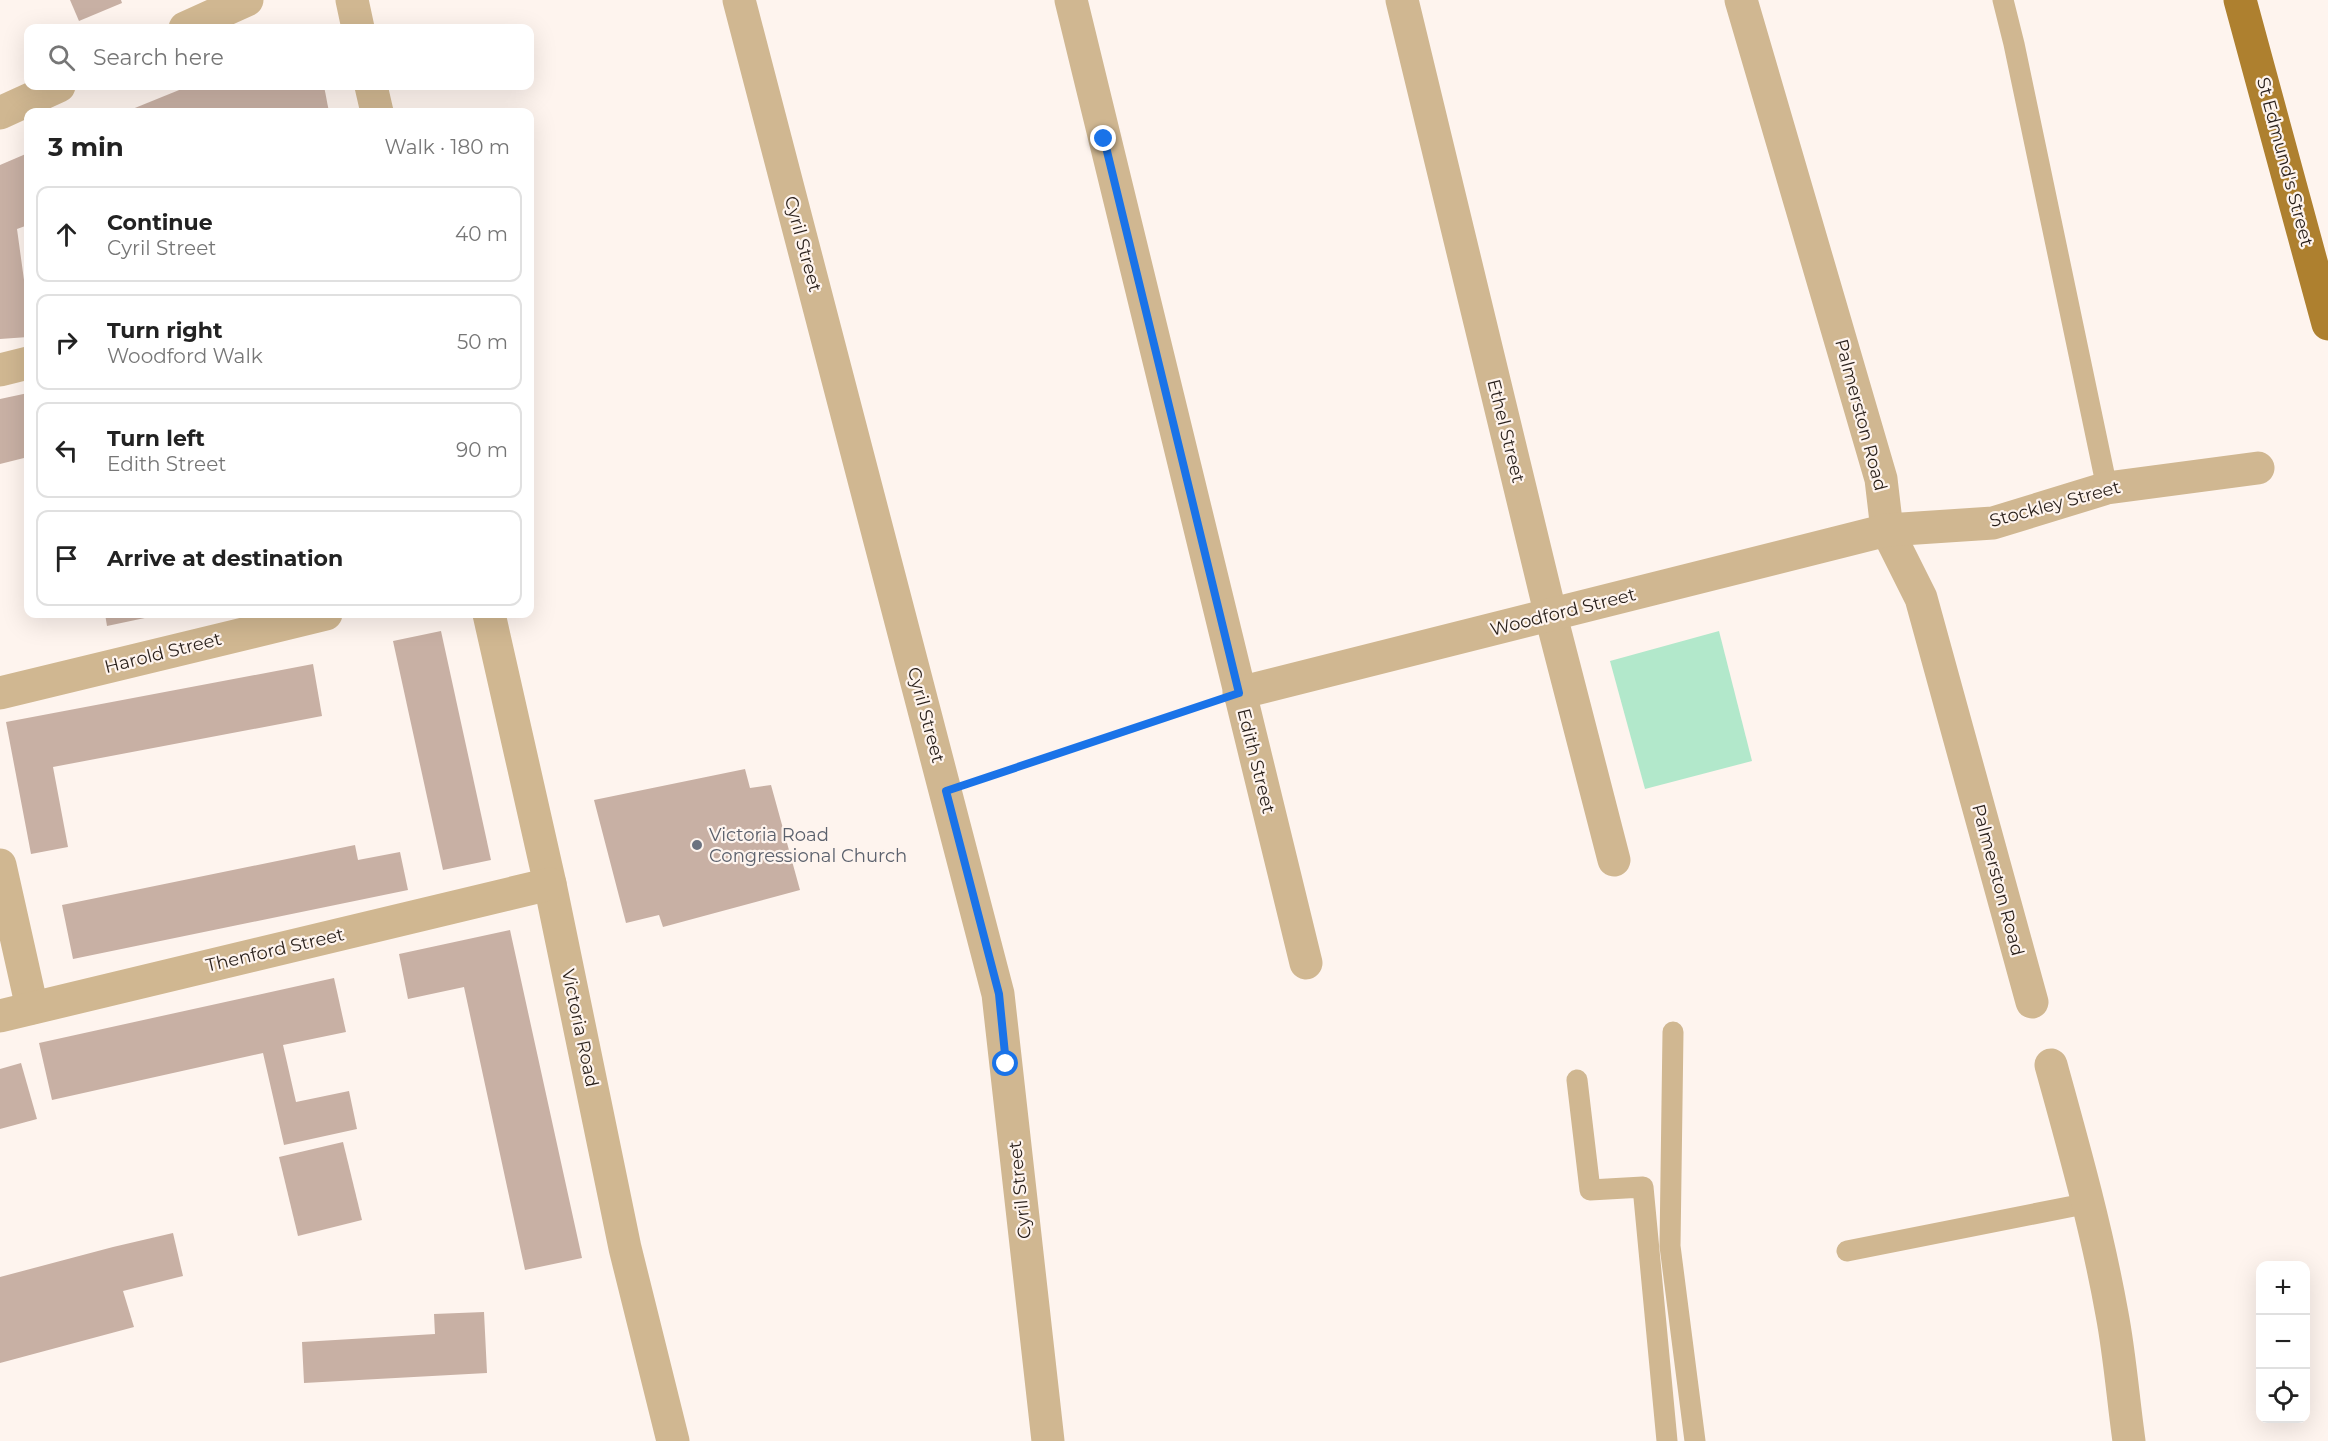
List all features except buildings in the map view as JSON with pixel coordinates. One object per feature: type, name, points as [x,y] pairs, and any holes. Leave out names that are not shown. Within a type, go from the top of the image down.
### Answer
[{"type":"main road","name":"St Edmund's Street","points":[[2240,0],[2328,324]]},
{"type":"street","points":[[193,24],[247,0]]},
{"type":"street","points":[[352,0],[357,24]]},
{"type":"street","name":"Cyril Street","points":[[739,0],[999,994],[1048,1441]]},
{"type":"street","name":"Edith Street","points":[[1071,0],[1306,963]]},
{"type":"street","name":"Ethel Street","points":[[1402,0],[1551,615],[1614,860]]},
{"type":"street","name":"Palmerston Road","points":[[1741,0],[1881,479],[1887,530],[1921,598],[2032,1002]]},
{"type":"street","points":[[0,113],[50,90]]},
{"type":"street","points":[[372,90],[376,108]]},
{"type":"street","points":[[0,370],[24,364]]},
{"type":"street","name":"Stockley Street","points":[[1887,530],[1993,523],[2107,488],[2258,468]]},
{"type":"street","name":"Woodford Street","points":[[1239,693],[1887,530]]},
{"type":"street","name":"Harold Street","points":[[0,693],[309,618]]},
{"type":"street","name":"Victoria Road","points":[[490,618],[550,884],[625,1248],[673,1441]]},
{"type":"street","points":[[0,865],[32,1008]]},
{"type":"street","name":"Thenford Street","points":[[0,1016],[550,884]]},
{"type":"street","points":[[2051,1065],[2089,1203],[2113,1317],[2129,1441]]},
{"type":"lane","points":[[2002,0],[2014,44],[2107,488]]},
{"type":"lane","points":[[1672,1032],[1670,1246],[1695,1441]]},
{"type":"lane","points":[[1576,1080],[1590,1190],[1643,1187],[1667,1441]]},
{"type":"lane","points":[[1847,1251],[2089,1203]]},
{"type":"path","points":[[946,791],[1239,693]]},
{"type":"green space","points":[[1719,631],[1752,761],[1645,789],[1610,661]]},
{"type":"place","name":"Victoria Road Congressional Church","points":[[697,845]]},
{"type":"route","points":[[1006,1064],[999,994],[946,791],[1239,693],[1104,139]]}]
